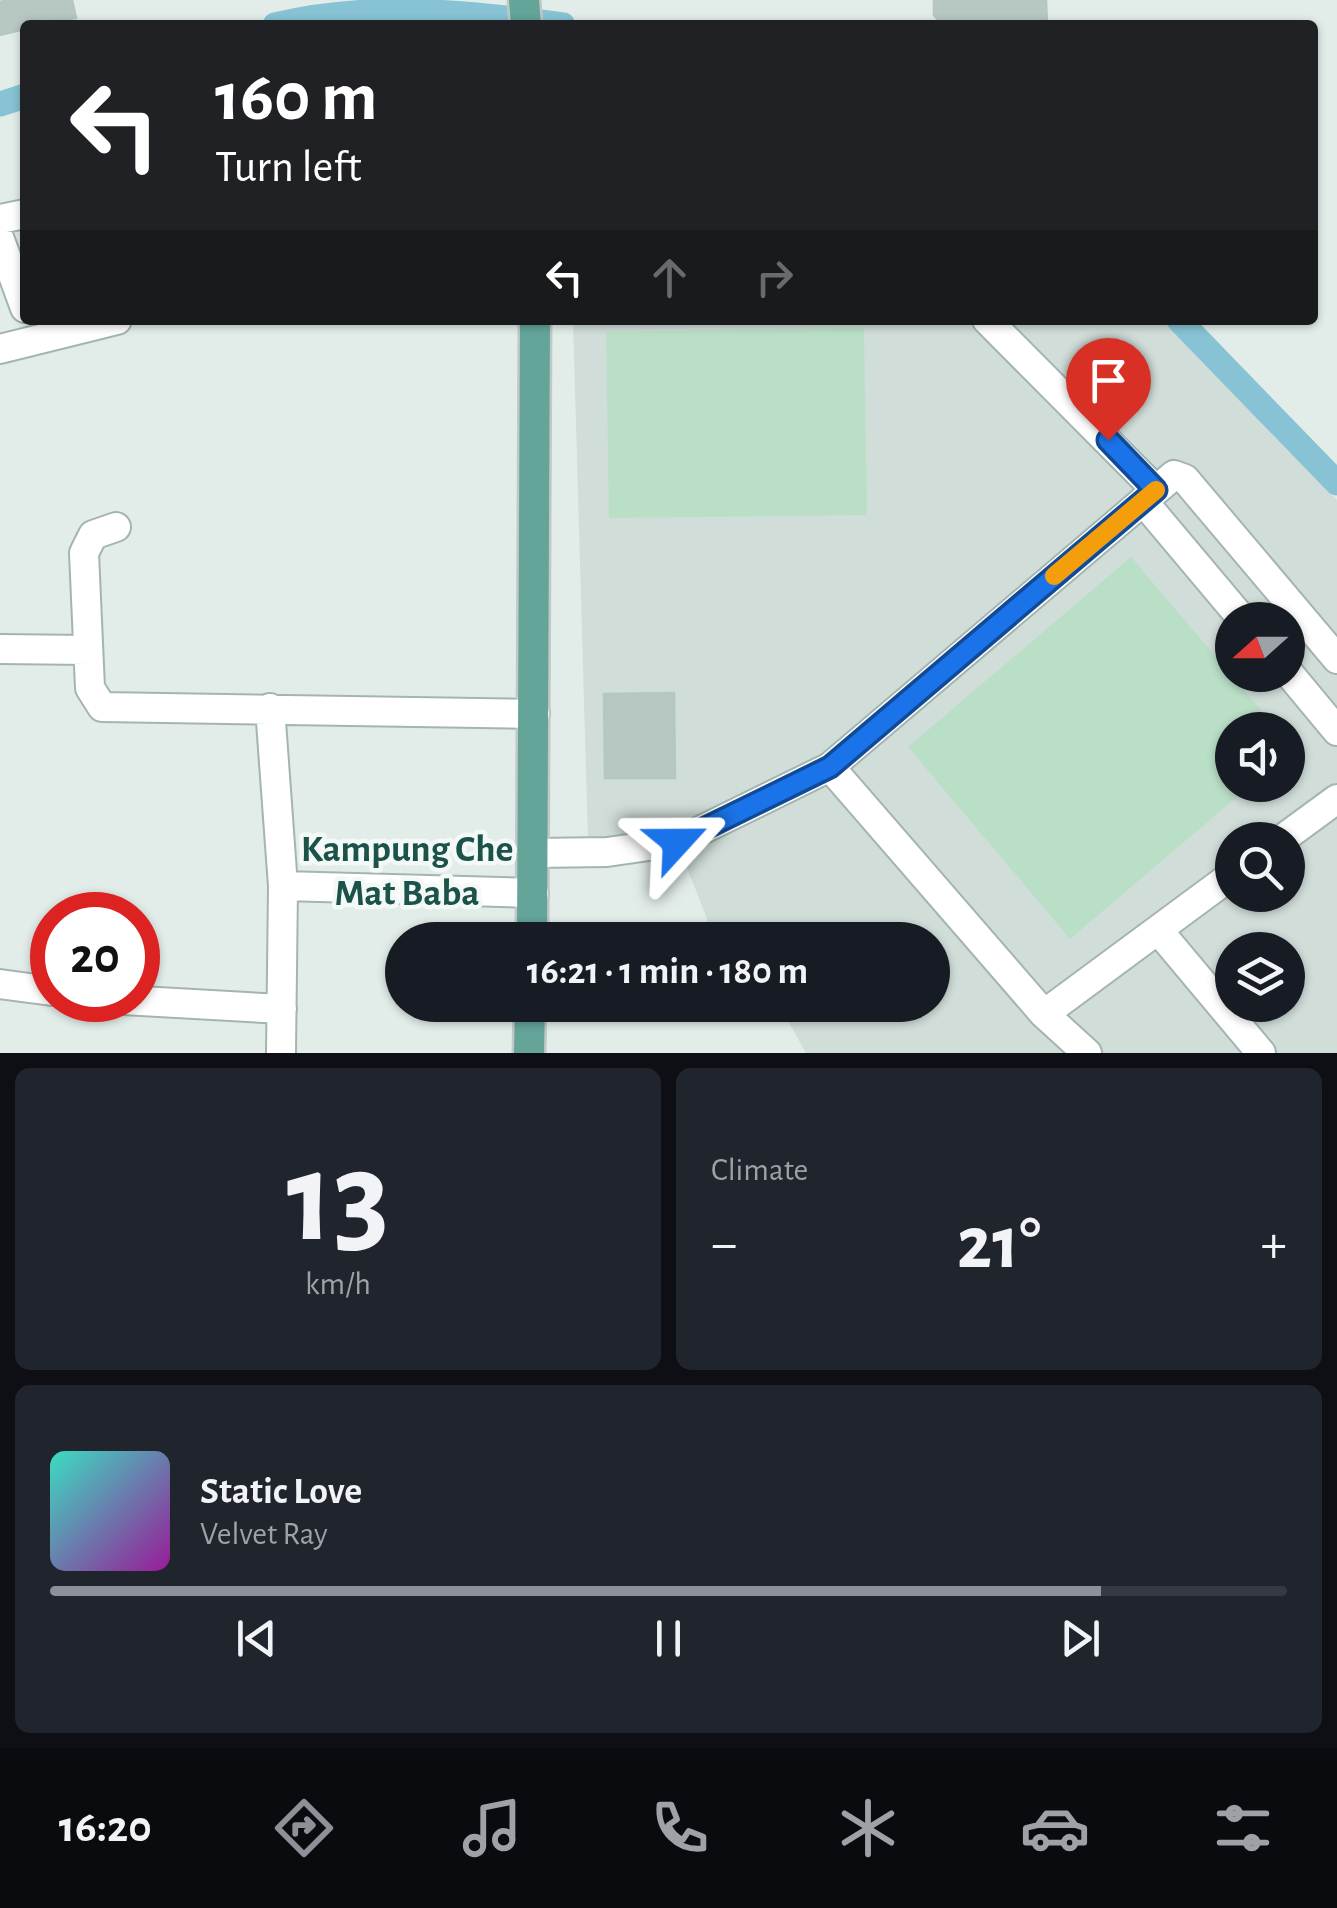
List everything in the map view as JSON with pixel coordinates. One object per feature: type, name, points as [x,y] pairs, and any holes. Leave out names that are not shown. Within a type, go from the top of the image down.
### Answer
[{"type":"main road","points":[[533,922],[534,325]]},
{"type":"main road","points":[[529,1053],[530,1022]]},
{"type":"street","points":[[0,240],[20,294]]},
{"type":"street","points":[[0,349],[39,329],[74,325]]},
{"type":"street","points":[[992,325],[1150,496],[1230,602]]},
{"type":"street","points":[[535,853],[607,852],[677,842],[830,767],[1171,477],[1185,478],[1337,659]]},
{"type":"street","points":[[116,526],[93,535],[85,546],[90,688],[102,707],[535,714]]},
{"type":"street","points":[[0,648],[88,650]]},
{"type":"street","points":[[1305,692],[1337,731]]},
{"type":"street","points":[[270,708],[283,886],[281,1053]]},
{"type":"street","points":[[830,767],[1044,1014],[1087,1053]]},
{"type":"street","points":[[1305,822],[1337,799]]},
{"type":"street","points":[[283,886],[534,893]]},
{"type":"street","points":[[1044,1014],[1215,888]]},
{"type":"street","points":[[1158,930],[1260,1053]]},
{"type":"street","points":[[0,984],[30,988]]},
{"type":"street","points":[[160,1002],[282,1009]]},
{"type":"shaded area","points":[[573,325],[1168,325],[1337,500],[1337,1053],[806,1053],[789,1022],[950,1022],[950,922],[707,919],[674,834],[588,841]]},
{"type":"green space","points":[[864,328],[867,515],[609,518],[606,332]]},
{"type":"green space","points":[[1131,557],[1215,656],[1215,692],[1246,692],[1263,712],[1215,712],[1215,802],[1231,802],[1070,939],[908,747]]},
{"type":"building","points":[[72,0],[76,18],[20,20],[20,30],[0,35],[0,2]]},
{"type":"building","points":[[934,0],[1046,0],[1047,20],[938,20],[934,15]]},
{"type":"building","points":[[674,693],[675,778],[605,778],[604,694]]},
{"type":"waterway","points":[[300,20],[382,11],[523,20]]},
{"type":"waterway","points":[[0,104],[20,98]]},
{"type":"waterway","points":[[1184,325],[1337,483]]},
{"type":"slow traffic","points":[[1054,576],[1156,490]]},
{"type":"district","name":"Kampung Che Mat Baba","points":[[407,870]]},
{"type":"route","points":[[677,842],[830,767],[1156,490],[1108,440]]}]
